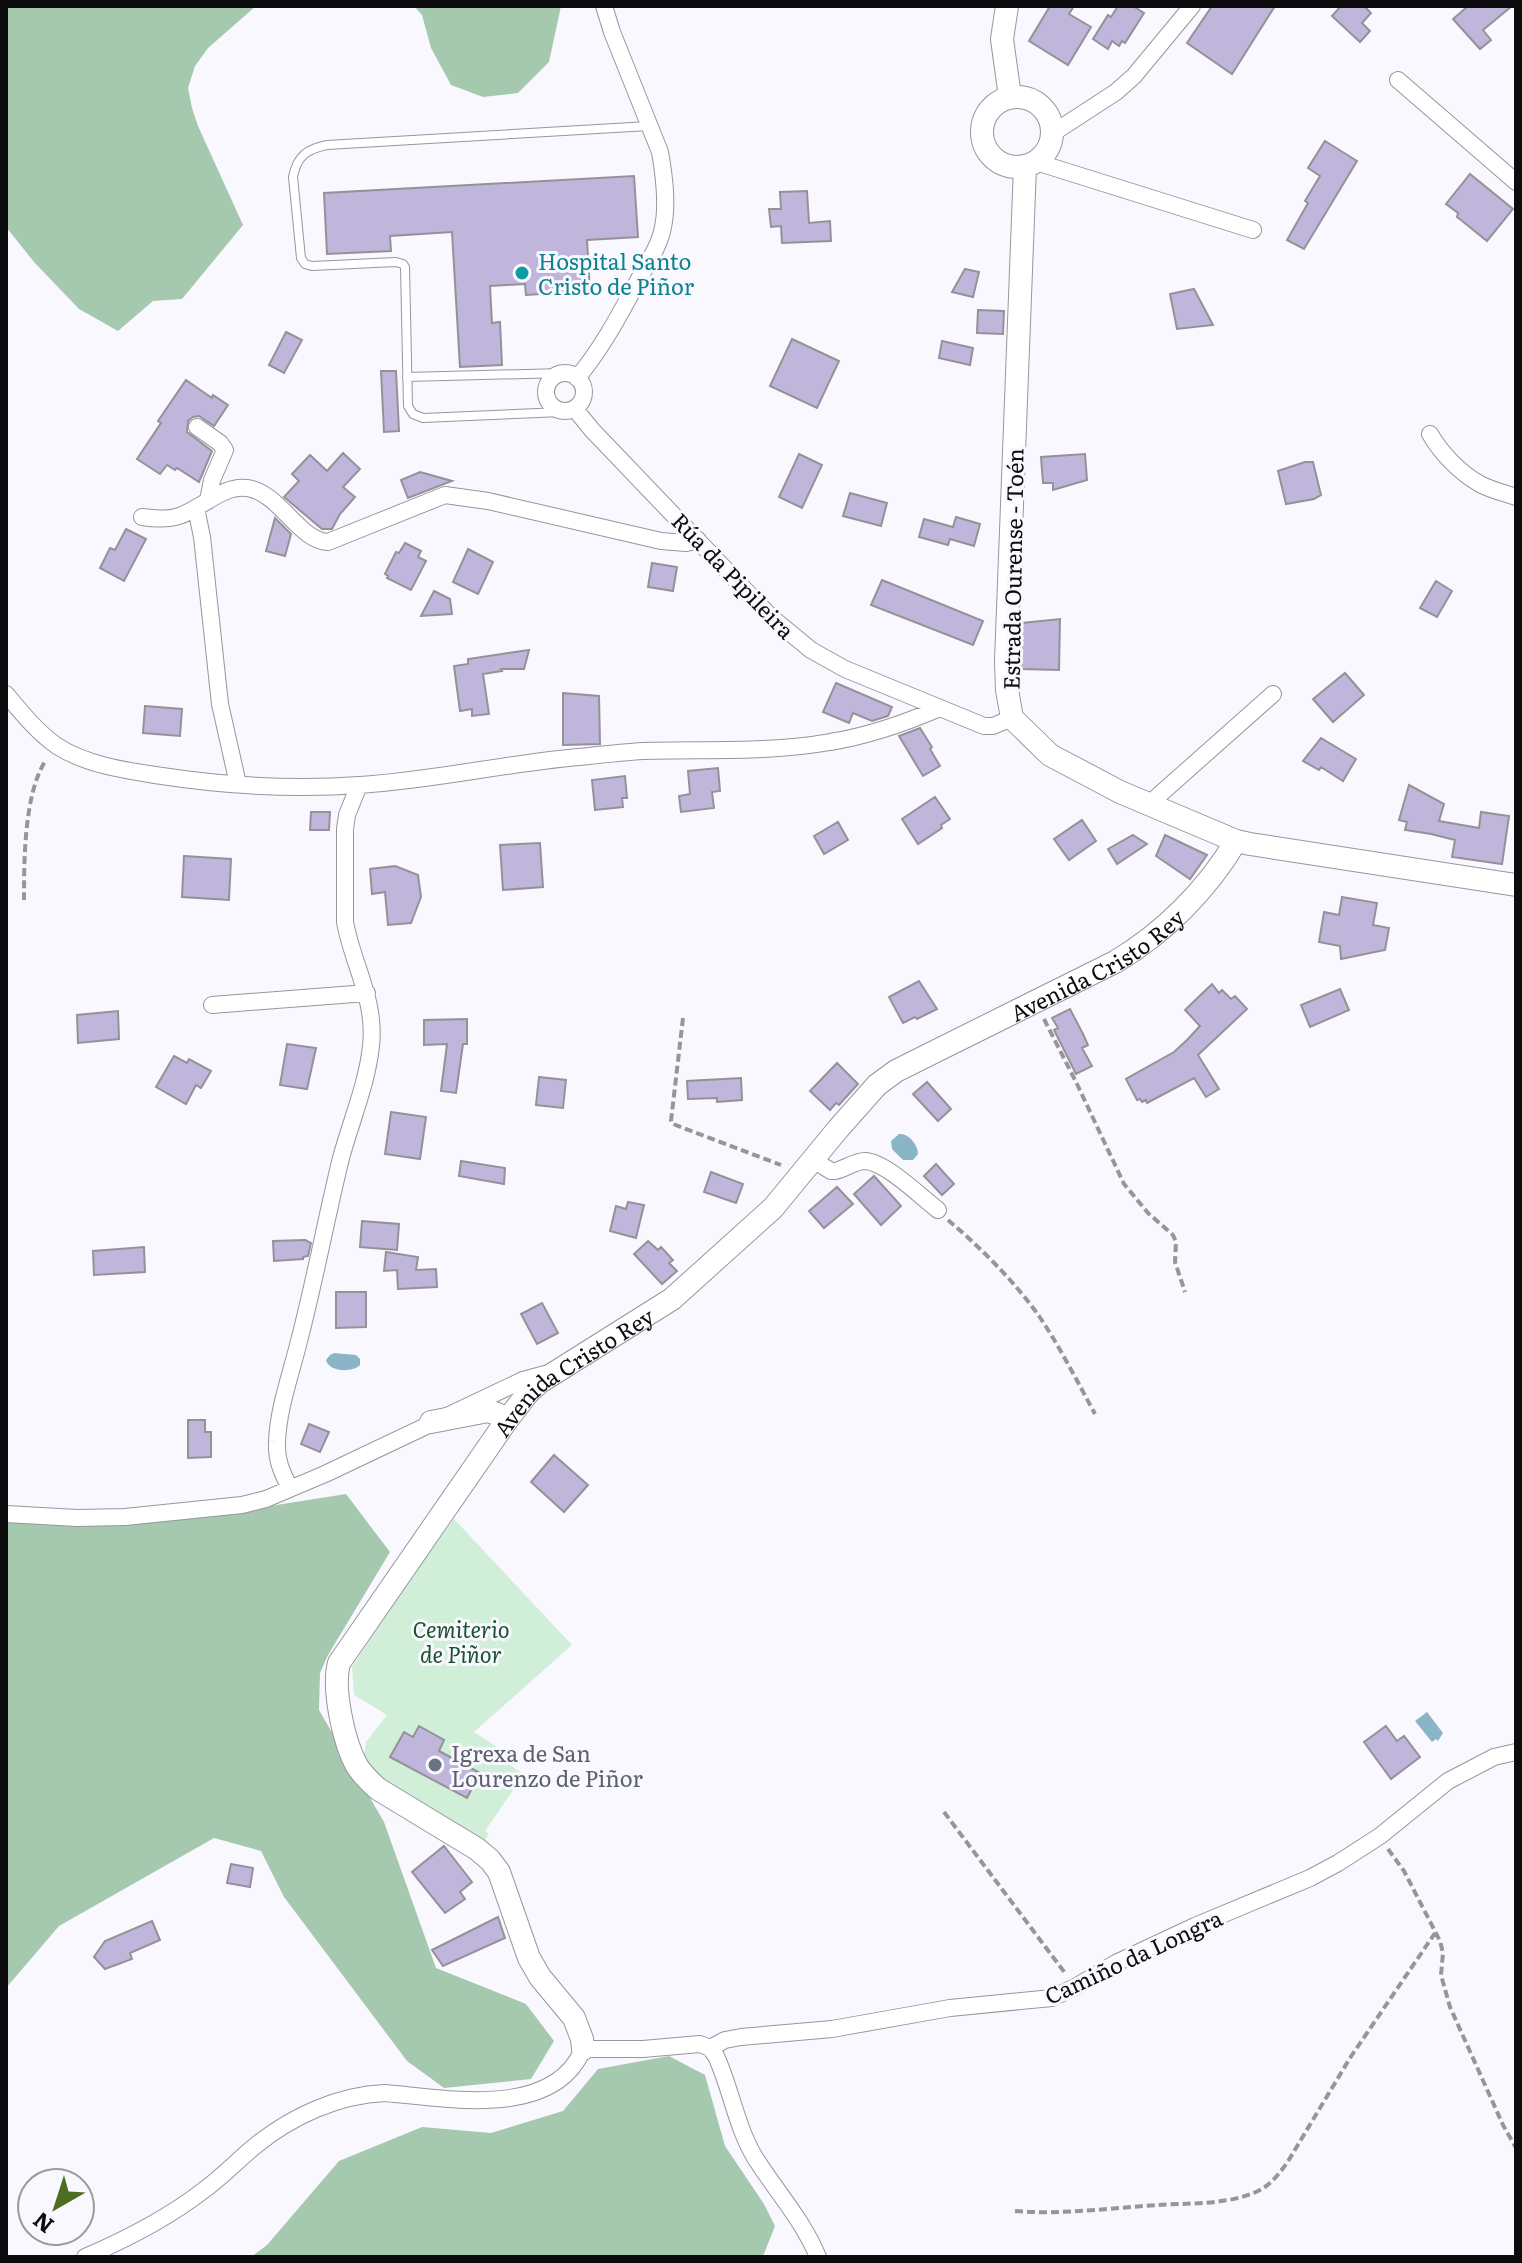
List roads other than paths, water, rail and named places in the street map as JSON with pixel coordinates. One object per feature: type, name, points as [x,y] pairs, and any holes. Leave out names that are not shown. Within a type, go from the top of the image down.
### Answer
[{"type":"street","name":"Rúa da Pipileira","points":[[604,6],[660,152],[663,227],[652,255],[605,342],[570,376],[557,375],[548,383],[545,395],[551,406],[569,410],[592,430],[772,618],[811,650],[845,669],[984,726],[993,726],[1012,718]]},
{"type":"street","points":[[1007,6],[1002,39],[1010,97]]},
{"type":"street","points":[[1053,133],[1100,103],[1134,76],[1192,6]]},
{"type":"street","points":[[1398,80],[1516,182]]},
{"type":"street","points":[[1020,97],[1040,105],[1052,122],[1053,133],[1045,155],[1030,164],[1013,167],[991,156],[982,133],[989,110],[998,102],[1020,97]]},
{"type":"street","points":[[1030,164],[1253,230]]},
{"type":"street","name":"Estrada Ourense - Toén","points":[[1030,164],[1006,661],[1012,718],[1050,755],[1084,775],[1236,841],[1516,885]]},
{"type":"street","points":[[569,410],[583,398],[584,392],[583,386],[570,376]]},
{"type":"street","points":[[197,427],[225,450],[202,505],[203,551],[223,720],[238,784]]},
{"type":"street","points":[[1430,434],[1443,452],[1470,477],[1516,497]]},
{"type":"street","points":[[142,517],[176,517],[240,488],[256,490],[322,542],[445,495],[488,501],[661,541],[686,543],[698,540]]},
{"type":"street","points":[[6,694],[40,732],[57,746],[78,756],[121,769],[238,784],[359,785],[641,751],[747,749],[830,742],[880,731],[940,708]]},
{"type":"street","points":[[1149,804],[1273,694]]},
{"type":"street","points":[[290,1488],[278,1465],[278,1431],[338,1172],[370,1050],[371,1015],[345,922],[343,878],[347,815],[359,785]]},
{"type":"street","name":"Avenida Cristo Rey","points":[[583,2049],[574,2018],[540,1977],[529,1958],[499,1872],[490,1860],[477,1849],[395,1801],[366,1779],[357,1766],[337,1688],[336,1674],[344,1654],[528,1393],[554,1371],[672,1299],[762,1220],[877,1085],[896,1071],[1115,962],[1146,942],[1211,877],[1236,841]]},
{"type":"street","points":[[212,1005],[367,993]]},
{"type":"street","points":[[806,1169],[840,1170],[863,1161],[875,1164],[938,1210]]},
{"type":"street","points":[[6,1514],[125,1517],[242,1505],[266,1499],[523,1380],[554,1371]]},
{"type":"street","points":[[431,1422],[488,1411],[507,1420]]},
{"type":"street","name":"Camiño da Longra","points":[[710,2048],[725,2040],[750,2035],[832,2029],[950,2008],[1043,2000],[1195,1926],[1310,1878],[1380,1836],[1448,1781],[1494,1757],[1516,1752]]},
{"type":"street","points":[[85,2257],[180,2208],[270,2134],[332,2103],[385,2093],[481,2102],[519,2096],[554,2083],[567,2074],[577,2063],[583,2049],[643,2049],[689,2044],[710,2048],[754,2155],[808,2234],[818,2257]]},
{"type":"lane","points":[[569,410],[423,418],[413,414],[408,406],[405,267],[396,262],[305,264],[301,258],[293,177],[296,166],[312,148],[327,145],[650,126]]},
{"type":"lane","points":[[407,377],[570,376]]},
{"type":"water","points":[[899,1134],[909,1137],[914,1143],[918,1154],[913,1160],[903,1160],[892,1149],[891,1141]]},
{"type":"water","points":[[334,1353],[356,1355],[360,1365],[347,1370],[331,1367],[326,1360]]},
{"type":"water","points":[[1427,1712],[1443,1733],[1438,1741],[1432,1742],[1415,1721]]},
{"type":"place","name":"Hospital Santo Cristo de Piñor","points":[[522,273]]},
{"type":"place","name":"Igrexa de San Lourenzo de Piñor","points":[[435,1765]]},
{"type":"park label","name":"Cemiterio de Piñor","points":[[461,1640]]}]
